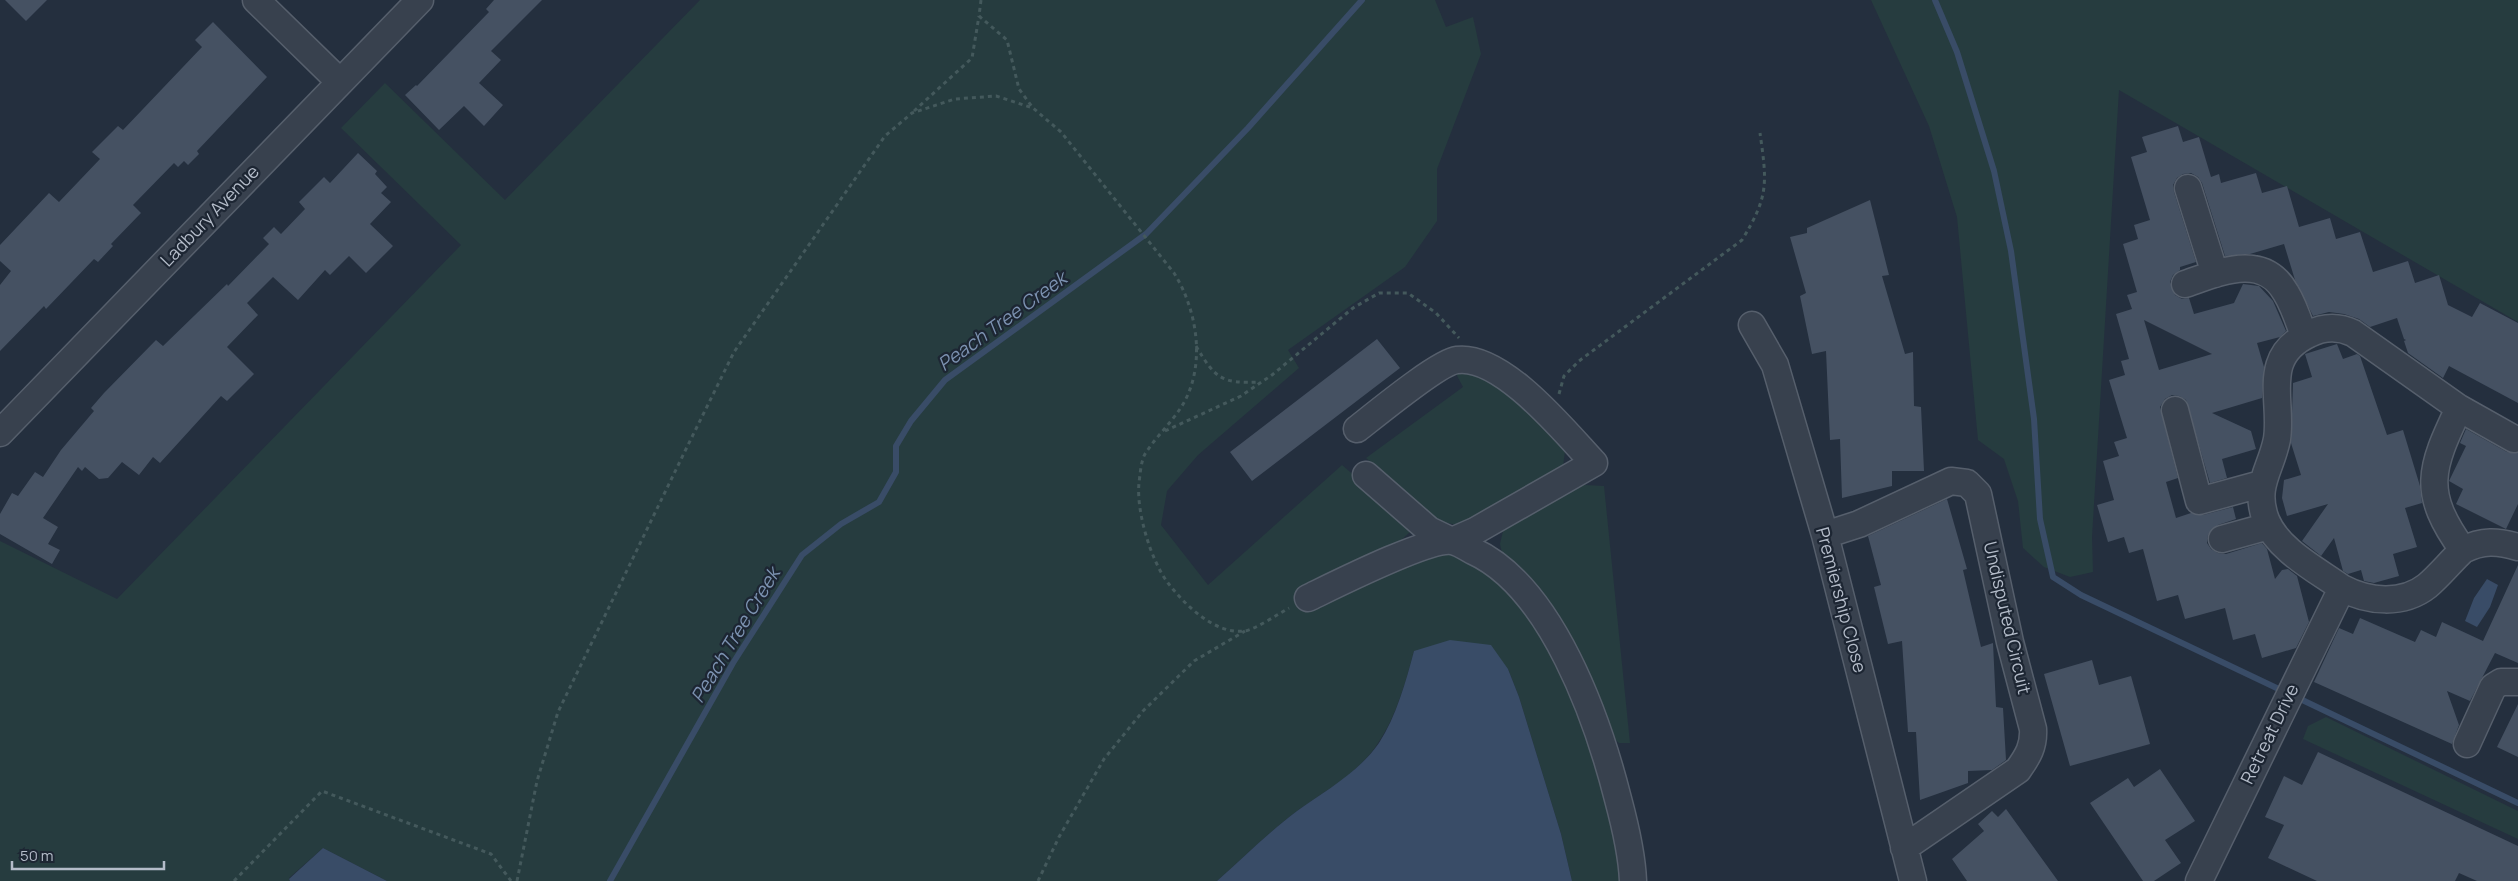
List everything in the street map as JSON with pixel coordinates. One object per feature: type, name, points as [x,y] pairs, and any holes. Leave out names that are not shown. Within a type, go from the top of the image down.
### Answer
[{"type":"street","points":[[256,0],[340,82]]},
{"type":"street","name":"Ladbury Avenue","points":[[0,433],[420,0]]},
{"type":"street","points":[[2188,188],[2215,274]]},
{"type":"street","points":[[2186,284],[2234,268],[2256,268],[2273,276],[2286,293],[2304,336]]},
{"type":"street","name":"Premiership Close","points":[[1752,325],[1775,365],[1824,536],[1904,848],[1909,879]]},
{"type":"street","points":[[2514,439],[2459,408],[2346,330],[2327,328],[2304,336],[2288,351],[2278,368],[2275,388],[2278,421],[2276,439],[2262,484],[2260,500],[2269,526],[2287,547],[2342,588],[2355,594],[2378,599],[2411,595],[2429,584],[2463,550],[2481,542],[2516,541]]},
{"type":"street","points":[[1308,598],[1414,549],[1452,541],[1475,531],[1594,463],[1557,424],[1502,373],[1480,361],[1456,360],[1431,373],[1357,429]]},
{"type":"street","points":[[2459,408],[2439,450],[2434,482],[2441,518],[2463,550]]},
{"type":"street","points":[[2175,410],[2198,501],[2262,484]]},
{"type":"street","points":[[1366,475],[1429,530],[1486,556],[1512,578],[1540,614],[1572,666],[1591,711],[1608,760],[1625,826],[1634,879]]},
{"type":"street","name":"Undisputed Circuit","points":[[1824,536],[1858,524],[1951,481],[1967,483],[1978,494],[2010,642],[2033,729],[2034,742],[2028,756],[2018,770],[1904,848]]},
{"type":"street","points":[[2222,539],[2269,526]]},
{"type":"street","name":"Retreat Drive","points":[[2199,881],[2342,588]]},
{"type":"street","points":[[2466,744],[2494,687],[2501,682],[2518,682]]},
{"type":"path","points":[[517,881],[537,781],[558,712],[734,352],[885,136],[972,58],[981,0]]},
{"type":"path","points":[[980,16],[1007,40],[1019,89],[1033,108],[1061,132],[1174,273],[1183,288],[1194,318],[1193,381],[1182,406],[1144,455],[1138,485],[1142,518],[1151,551],[1168,583],[1193,609],[1217,628],[1246,631]]},
{"type":"path","points":[[912,113],[955,99],[996,96],[1033,108]]},
{"type":"path","points":[[1557,424],[1557,402],[1564,376],[1579,361],[1742,240],[1756,217],[1765,192],[1760,134]]},
{"type":"path","points":[[1164,431],[1241,396],[1353,308],[1379,293],[1408,293],[1436,313],[1480,361]]},
{"type":"path","points":[[1195,345],[1211,371],[1235,383],[1261,382]]},
{"type":"path","points":[[1038,881],[1059,836],[1104,759],[1143,711],[1194,661],[1308,598]]},
{"type":"path","points":[[234,881],[322,791],[491,854],[511,881]]},
{"type":"green space","points":[[700,0],[1435,0],[1446,27],[1473,17],[1481,54],[1437,169],[1437,221],[1405,267],[1288,350],[1299,368],[1198,455],[1167,491],[1161,525],[1208,585],[1342,465],[1407,521],[1410,532],[1395,546],[1461,554],[1484,564],[1544,634],[1602,769],[1623,881],[1572,881],[1561,834],[1519,697],[1508,669],[1414,651],[1404,686],[1390,722],[1370,754],[1341,781],[1276,828],[1217,881],[387,881],[323,848],[289,878],[290,881],[0,881],[0,541],[117,599],[461,245],[341,128],[385,83],[505,200]]},
{"type":"green space","points":[[1871,0],[2518,0],[2518,322],[2119,90],[2092,537],[2093,572],[2070,577],[2044,567],[2023,548],[2018,501],[2004,459],[1978,440],[1957,217],[1929,126]]},
{"type":"green space","points":[[1454,370],[1485,372],[1557,437],[1565,451],[1563,466],[1549,478],[1473,521],[1457,525],[1439,521],[1366,458],[1463,387]]},
{"type":"green space","points":[[1585,485],[1604,486],[1630,743],[1619,743],[1608,733],[1503,558],[1500,544],[1503,531],[1509,521],[1568,487]]},
{"type":"green space","points":[[2326,717],[2518,811],[2518,839],[2303,739],[2308,726]]},
{"type":"water","points":[[2487,579],[2498,585],[2490,607],[2477,627],[2465,621],[2474,598]]},
{"type":"water","points":[[1450,640],[1491,645],[1508,669],[1519,697],[1561,834],[1572,881],[1217,881],[1266,836],[1362,763],[1379,743],[1391,722],[1414,651]]},
{"type":"water","points":[[323,848],[387,881],[290,881],[289,879]]},
{"type":"building","points":[[5,0],[47,0],[26,21]]},
{"type":"building","points":[[494,0],[542,0],[491,51],[501,60],[479,83],[503,105],[484,126],[464,106],[439,130],[405,95],[417,86],[489,12],[486,9]]},
{"type":"building","points":[[213,22],[267,77],[197,151],[199,154],[188,165],[184,161],[178,167],[174,163],[133,205],[141,213],[111,244],[113,246],[98,262],[94,259],[46,309],[44,306],[0,351],[0,285],[11,271],[0,261],[0,245],[49,193],[59,202],[100,159],[92,152],[118,126],[123,130],[202,47],[195,40]]},
{"type":"building","points":[[2178,126],[2183,142],[2199,137],[2211,177],[2219,174],[2221,183],[2256,173],[2262,193],[2287,186],[2299,227],[2330,218],[2336,239],[2360,232],[2373,272],[2408,261],[2415,283],[2439,275],[2448,305],[2472,317],[2480,303],[2518,323],[2518,403],[2449,366],[2443,378],[2408,353],[2404,341],[2406,340],[2397,318],[2370,327],[2359,319],[2344,314],[2329,312],[2313,316],[2295,280],[2284,244],[2250,254],[2225,256],[2202,183],[2198,177],[2191,173],[2183,174],[2177,178],[2173,185],[2174,192],[2196,262],[2180,267],[2180,270],[2173,275],[2170,282],[2175,295],[2182,299],[2189,298],[2194,314],[2234,303],[2243,284],[2259,286],[2273,301],[2286,331],[2280,337],[2257,343],[2264,367],[2262,398],[2212,413],[2251,431],[2256,449],[2222,459],[2227,478],[2210,483],[2186,400],[2172,395],[2165,399],[2160,407],[2178,478],[2166,482],[2176,518],[2191,513],[2203,515],[2233,507],[2236,519],[2218,525],[2208,535],[2207,543],[2211,549],[2218,553],[2226,554],[2262,543],[2267,549],[2275,579],[2282,570],[2288,569],[2297,576],[2309,622],[2296,648],[2262,658],[2255,634],[2233,640],[2225,608],[2185,619],[2178,595],[2157,601],[2143,549],[2129,553],[2124,537],[2108,542],[2097,505],[2114,500],[2103,461],[2119,456],[2114,442],[2127,438],[2109,380],[2125,375],[2121,361],[2129,359],[2116,314],[2132,309],[2127,295],[2137,292],[2123,244],[2138,239],[2134,225],[2150,220],[2131,157],[2147,152],[2142,137]],"holes":[[[2144,320],[2212,354],[2159,370]]]},
{"type":"building","points":[[358,153],[377,171],[375,174],[387,187],[381,193],[391,202],[370,224],[393,246],[366,273],[349,256],[330,275],[325,270],[298,300],[273,277],[247,303],[258,315],[227,347],[254,374],[227,401],[221,396],[160,463],[153,457],[139,475],[122,462],[108,478],[99,479],[85,467],[82,471],[78,467],[43,518],[58,527],[48,544],[60,550],[52,564],[0,534],[0,514],[12,493],[18,496],[35,472],[43,477],[61,450],[94,411],[91,408],[104,393],[156,340],[163,346],[227,284],[228,286],[269,244],[263,238],[274,227],[281,234],[305,209],[299,202],[324,177],[330,183]]},
{"type":"building","points":[[1870,200],[1889,275],[1882,276],[1905,354],[1913,352],[1914,406],[1921,407],[1924,471],[1892,471],[1892,486],[1842,498],[1840,439],[1830,440],[1826,351],[1812,354],[1800,296],[1806,293],[1790,237],[1807,233],[1807,228]]},
{"type":"building","points":[[1377,339],[1400,368],[1252,481],[1230,452]]},
{"type":"building","points":[[2337,344],[2343,359],[2357,354],[2360,356],[2387,435],[2403,430],[2420,486],[2422,503],[2405,508],[2417,547],[2393,554],[2399,576],[2374,583],[2364,581],[2361,570],[2348,574],[2343,571],[2334,538],[2321,556],[2302,541],[2328,504],[2287,516],[2282,498],[2284,480],[2301,475],[2291,443],[2293,383],[2312,377],[2305,354]]},
{"type":"building","points":[[2466,429],[2507,452],[2518,453],[2518,504],[2506,529],[2456,504],[2463,489],[2449,481],[2466,446],[2460,443]]},
{"type":"building","points":[[1947,499],[1967,569],[1963,570],[1981,647],[1993,643],[1996,707],[2003,708],[2006,760],[1992,770],[1968,771],[1968,783],[1920,800],[1916,732],[1908,732],[1902,641],[1888,644],[1874,587],[1881,585],[1868,536]]},
{"type":"building","points":[[2518,565],[2518,663],[2495,653],[2470,701],[2447,691],[2459,725],[2452,744],[2314,682],[2339,628],[2353,634],[2360,618],[2415,642],[2421,630],[2436,637],[2442,622],[2483,641]]},
{"type":"building","points":[[2092,660],[2099,685],[2131,676],[2150,744],[2070,766],[2044,674]]},
{"type":"building","points":[[2518,704],[2518,757],[2497,747]]},
{"type":"building","points":[[2318,752],[2518,846],[2518,881],[2477,881],[2459,873],[2455,881],[2317,881],[2268,858],[2284,825],[2265,817],[2284,776],[2302,785]]},
{"type":"building","points":[[2160,769],[2195,821],[2165,840],[2181,863],[2154,881],[2143,881],[2090,803],[2128,778],[2134,787]]},
{"type":"building","points":[[2006,809],[2058,881],[1967,881],[1952,859],[1984,831],[1978,824],[1992,811],[1998,817]]},
{"type":"waterway","name":"Peach Tree Creek","points":[[610,881],[733,663],[802,555],[841,524],[879,502],[896,472],[896,446],[911,421],[945,380],[1146,234],[1248,128],[1362,0]]},
{"type":"waterway","points":[[1935,0],[1957,52],[1994,171],[2011,251],[2034,419],[2040,519],[2053,577],[2081,595],[2285,692]]},
{"type":"waterway","points":[[2296,697],[2518,803]]}]
